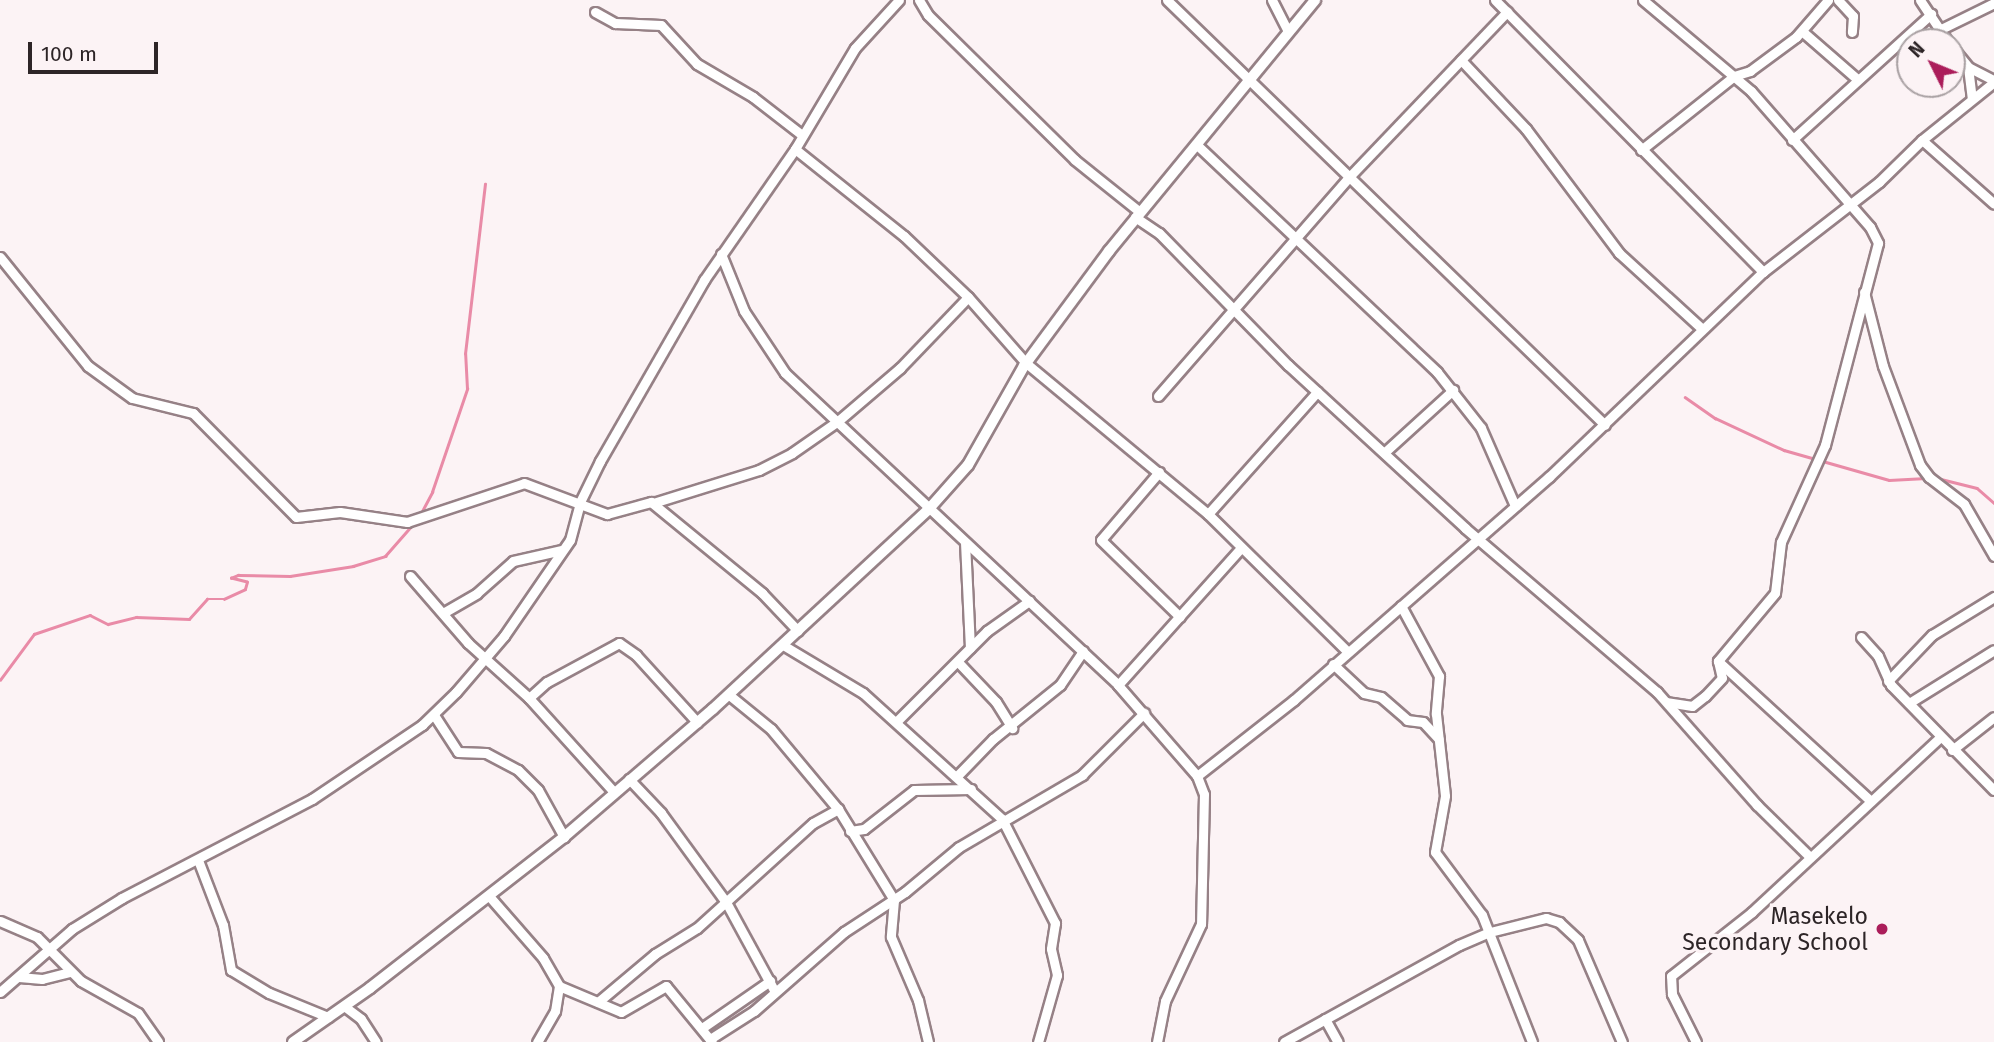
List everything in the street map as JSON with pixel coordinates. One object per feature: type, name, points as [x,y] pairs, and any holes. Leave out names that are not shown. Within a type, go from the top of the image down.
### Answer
[{"type":"street","points":[[0,992],[48,947],[122,898],[312,799],[434,715],[485,659],[572,535],[580,502],[673,332],[721,254],[795,149],[855,48],[899,0]]},
{"type":"street","points":[[919,0],[928,15],[1075,160],[1159,233],[1317,392],[1386,451],[1476,537],[1667,702],[1757,805],[1810,857]]},
{"type":"street","points":[[1167,0],[1247,80],[1351,175],[1605,425]]},
{"type":"street","points":[[1272,0],[1287,30]]},
{"type":"street","points":[[293,1042],[564,837],[783,645],[928,510],[968,464],[1026,363],[1138,215],[1287,30],[1315,0]]},
{"type":"street","points":[[1495,0],[1763,272]]},
{"type":"street","points":[[1644,0],[1734,76],[1877,238],[1825,445],[1781,542],[1777,590],[1717,661]]},
{"type":"street","points":[[1641,150],[1734,76],[1750,71],[1803,32],[1828,0]]},
{"type":"street","points":[[1838,0],[1853,16],[1852,32]]},
{"type":"street","points":[[1920,0],[1937,28]]},
{"type":"street","points":[[1942,28],[1994,3]]},
{"type":"street","points":[[594,12],[615,23],[663,26],[697,64],[753,97],[802,135]]},
{"type":"street","points":[[1158,396],[1351,175],[1507,12]]},
{"type":"street","points":[[1792,140],[1931,14]]},
{"type":"street","points":[[1803,32],[1857,79]]},
{"type":"street","points":[[1461,60],[1526,129],[1619,253],[1701,328]]},
{"type":"street","points":[[1197,776],[1333,664],[1476,537],[1515,506],[1650,384],[1701,328],[1763,272],[1899,164],[1922,139],[1994,81],[1966,64]]},
{"type":"street","points":[[1968,67],[1972,99]]},
{"type":"street","points":[[1922,139],[1994,204]]},
{"type":"street","points":[[1196,144],[1405,338],[1453,390],[1481,428],[1515,506]]},
{"type":"street","points":[[795,149],[897,230],[968,297],[1026,363],[1208,514],[1346,650]]},
{"type":"street","points":[[721,254],[740,302],[778,364],[928,510],[1118,685],[1197,776],[1204,794],[1201,924],[1165,1001],[1157,1042]]},
{"type":"street","points":[[0,257],[88,366],[132,398],[193,413],[296,517],[340,512],[407,522],[524,483],[613,514],[771,466],[838,421],[900,368],[968,297]]},
{"type":"street","points":[[1864,291],[1883,366],[1920,465],[1929,477],[1964,504],[1994,556]]},
{"type":"street","points":[[1386,451],[1453,390]]},
{"type":"street","points":[[1208,514],[1317,392]]},
{"type":"street","points":[[1159,472],[1101,540],[1180,617]]},
{"type":"street","points":[[653,503],[762,593],[798,631]]},
{"type":"street","points":[[965,542],[970,648]]},
{"type":"street","points":[[1118,685],[1241,548]]},
{"type":"street","points":[[443,613],[477,593],[513,561],[562,550]]},
{"type":"street","points":[[410,576],[485,659],[529,698],[614,792]]},
{"type":"street","points":[[1888,681],[1932,635],[1994,597]]},
{"type":"street","points":[[896,722],[970,648],[1029,601]]},
{"type":"street","points":[[1401,606],[1417,642],[1438,671],[1435,708],[1445,796],[1435,852],[1490,932],[1532,1042]]},
{"type":"street","points":[[1861,637],[1878,656],[1888,681],[1952,750],[1993,787]]},
{"type":"street","points":[[529,698],[547,682],[620,643],[636,654],[697,722]]},
{"type":"street","points":[[783,645],[832,671],[896,722],[1002,819],[1055,923],[1051,949],[1057,975],[1038,1042]]},
{"type":"street","points":[[1909,704],[1994,650]]},
{"type":"street","points":[[957,776],[993,739],[1012,728],[1060,685],[1083,652]]},
{"type":"street","points":[[1667,702],[1696,704],[1721,678],[1717,661]]},
{"type":"street","points":[[1717,661],[1871,801]]},
{"type":"street","points":[[958,662],[996,702],[1012,728]]},
{"type":"street","points":[[1333,664],[1364,693],[1381,697],[1407,720],[1423,722],[1440,740]]},
{"type":"street","points":[[728,694],[771,729],[838,809],[891,897],[896,910],[891,937],[918,1000],[928,1042]]},
{"type":"street","points":[[489,896],[543,958],[559,986],[621,1012],[664,985],[711,1041],[891,897],[905,892],[946,856],[1002,819],[1041,802],[1082,775],[1144,713]]},
{"type":"street","points":[[434,715],[458,752],[486,753],[519,770],[538,790],[564,837]]},
{"type":"street","points":[[1952,750],[1994,717]]},
{"type":"street","points":[[1696,1042],[1672,994],[1671,976],[1752,912],[1940,737]]},
{"type":"street","points":[[629,779],[661,814],[726,902],[775,992]]},
{"type":"street","points":[[850,831],[869,825],[894,802],[914,790],[971,789]]},
{"type":"street","points":[[598,1002],[726,902],[813,823],[838,809]]},
{"type":"street","points":[[198,860],[223,925],[229,968],[269,993],[328,1017]]},
{"type":"street","points":[[1284,1042],[1490,932],[1546,918],[1572,932],[1622,1042]]},
{"type":"street","points":[[0,921],[48,947],[70,972],[138,1013],[158,1042]]},
{"type":"street","points":[[19,976],[42,979],[70,972]]},
{"type":"street","points":[[702,1028],[770,981]]},
{"type":"street","points":[[537,1042],[555,1011],[559,986]]},
{"type":"street","points":[[344,1006],[361,1019],[376,1042]]},
{"type":"street","points":[[1325,1019],[1338,1042]]},
{"type":"street","points":[[1150,1042],[1158,1027]]},
{"type":"waterway","points":[[420,515],[432,492],[467,389],[465,354],[485,184]]},
{"type":"waterway","points":[[1685,397],[1715,418],[1784,450],[1889,480],[1926,478]]},
{"type":"waterway","points":[[1933,477],[1977,488],[1994,503]]},
{"type":"waterway","points":[[0,680],[34,634],[90,615],[108,624],[136,617],[189,619],[207,599],[224,599],[245,589],[247,582],[231,578],[238,575],[290,576],[353,566],[385,556],[414,523]]},
{"type":"place","name":"Masekelo Secondary School","points":[[1882,929]]}]
